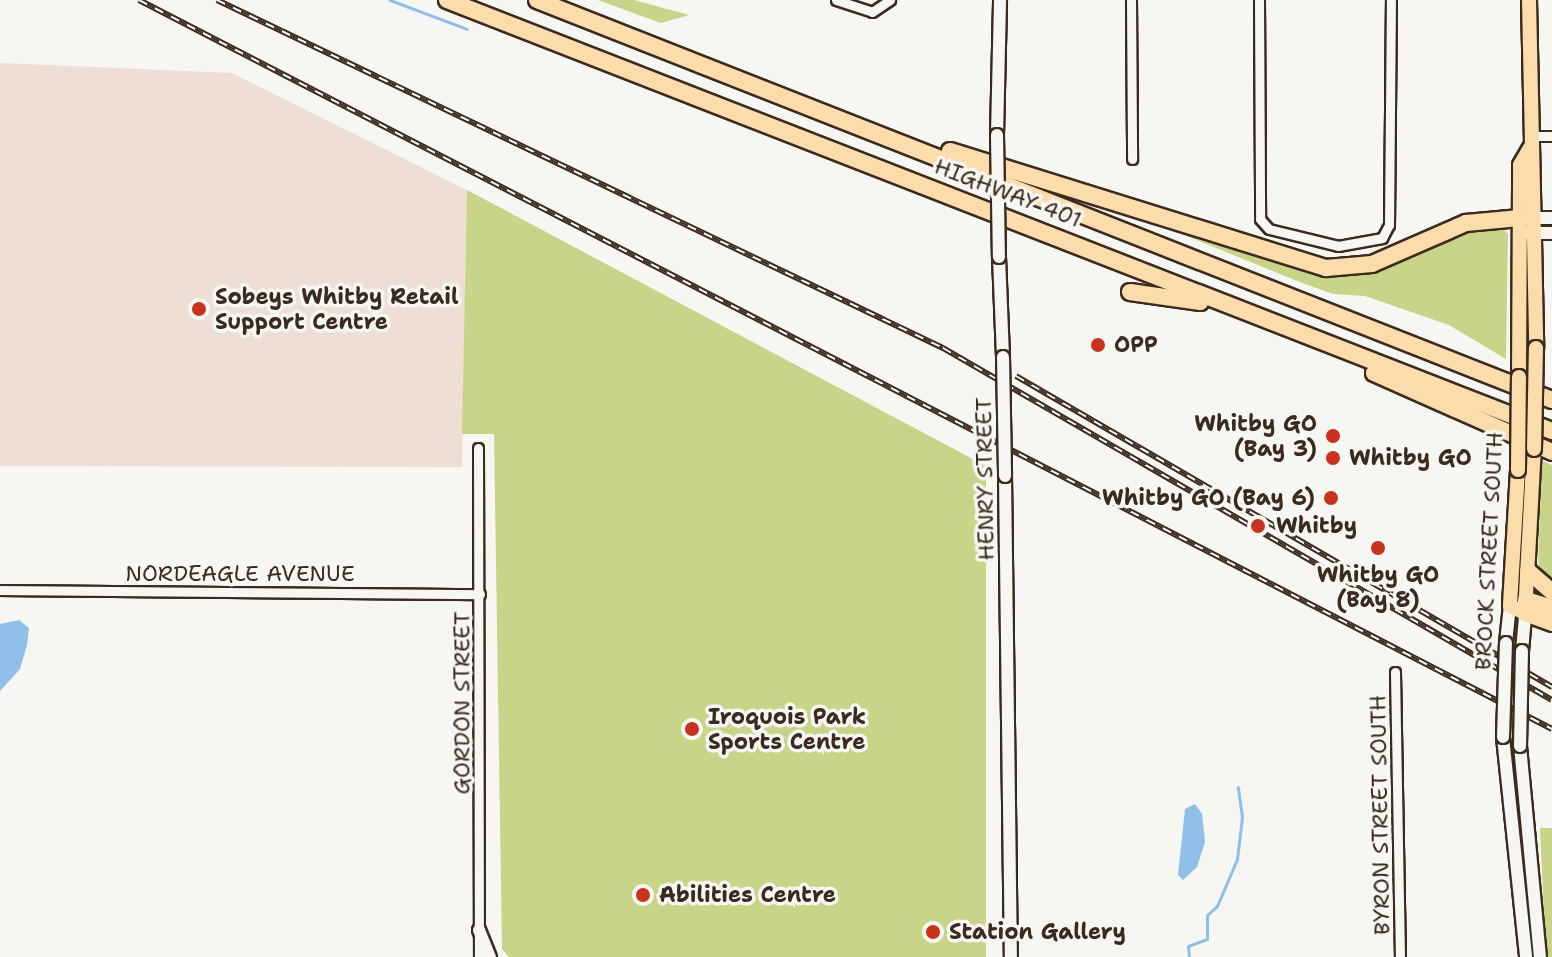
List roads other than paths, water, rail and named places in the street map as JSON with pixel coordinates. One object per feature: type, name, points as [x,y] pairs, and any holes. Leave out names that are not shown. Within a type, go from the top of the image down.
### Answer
[{"type":"highway","name":"HIGHWAY 401","points":[[447,0],[1552,431]]},
{"type":"highway","name":"HIGHWAY 401","points":[[537,0],[691,57],[1552,400]]},
{"type":"highway","points":[[691,57],[944,149],[1314,266],[1372,264],[1466,223],[1528,225]]},
{"type":"highway","points":[[1130,292],[1244,312],[1552,452]]},
{"type":"highway","points":[[1346,319],[1552,392]]},
{"type":"highway","points":[[1528,571],[1552,592]]},
{"type":"highway","points":[[1518,603],[1552,608]]},
{"type":"highway","points":[[1518,603],[1552,623]]},
{"type":"main road","name":"HENRY STREET","points":[[1000,0],[997,135],[1011,957]]},
{"type":"main road","name":"BROCK STREET SOUTH","points":[[1529,0],[1529,142],[1520,165],[1528,225],[1536,348],[1534,449],[1525,474],[1518,603],[1522,651],[1520,746],[1540,957]]},
{"type":"main road","points":[[1528,225],[1552,218]]},
{"type":"main road","name":"BROCK STREET SOUTH","points":[[1526,957],[1503,737],[1506,643],[1528,571],[1519,341],[1528,225]]},
{"type":"main road","points":[[1528,225],[1552,233]]},
{"type":"main road","points":[[479,930],[490,957]]},
{"type":"street","points":[[836,0],[872,12],[890,0]]},
{"type":"street","points":[[1131,0],[1132,159]]},
{"type":"street","points":[[1259,0],[1263,225],[1338,246],[1382,238],[1388,229],[1391,0]]},
{"type":"street","points":[[1529,142],[1552,136]]},
{"type":"street","name":"GORDON STREET","points":[[478,448],[479,957]]},
{"type":"street","name":"NORDEAGLE AVENUE","points":[[0,590],[480,594]]},
{"type":"street","name":"BYRON STREET SOUTH","points":[[1395,672],[1400,957]]},
{"type":"water","points":[[19,620],[29,628],[27,645],[20,669],[0,691],[0,624]]},
{"type":"water","points":[[1195,804],[1202,814],[1205,842],[1197,867],[1183,880],[1178,875],[1185,809]]},
{"type":"waterway","points":[[390,0],[467,29]]},
{"type":"waterway","points":[[1189,957],[1188,946],[1207,939],[1207,915],[1217,906],[1237,859],[1242,817],[1238,787]]},
{"type":"railway","points":[[139,0],[1552,729]]},
{"type":"railway","points":[[217,0],[943,348],[1552,700]]},
{"type":"railway","points":[[1016,376],[1552,687]]},
{"type":"place","name":"Sobeys Whitby Retail Support Centre","points":[[199,309]]},
{"type":"place","name":"OPP","points":[[1098,345]]},
{"type":"place","name":"Whitby GO (Bay 3)","points":[[1333,436]]},
{"type":"place","name":"Whitby GO","points":[[1333,458]]},
{"type":"place","name":"Whitby GO (Bay 6)","points":[[1331,498]]},
{"type":"place","name":"Whitby","points":[[1258,526]]},
{"type":"place","name":"Whitby GO (Bay 8)","points":[[1378,548]]},
{"type":"place","name":"Iroquois Park Sports Centre","points":[[692,729]]},
{"type":"place","name":"Abilities Centre","points":[[643,895]]},
{"type":"place","name":"Station Gallery","points":[[933,932]]}]
